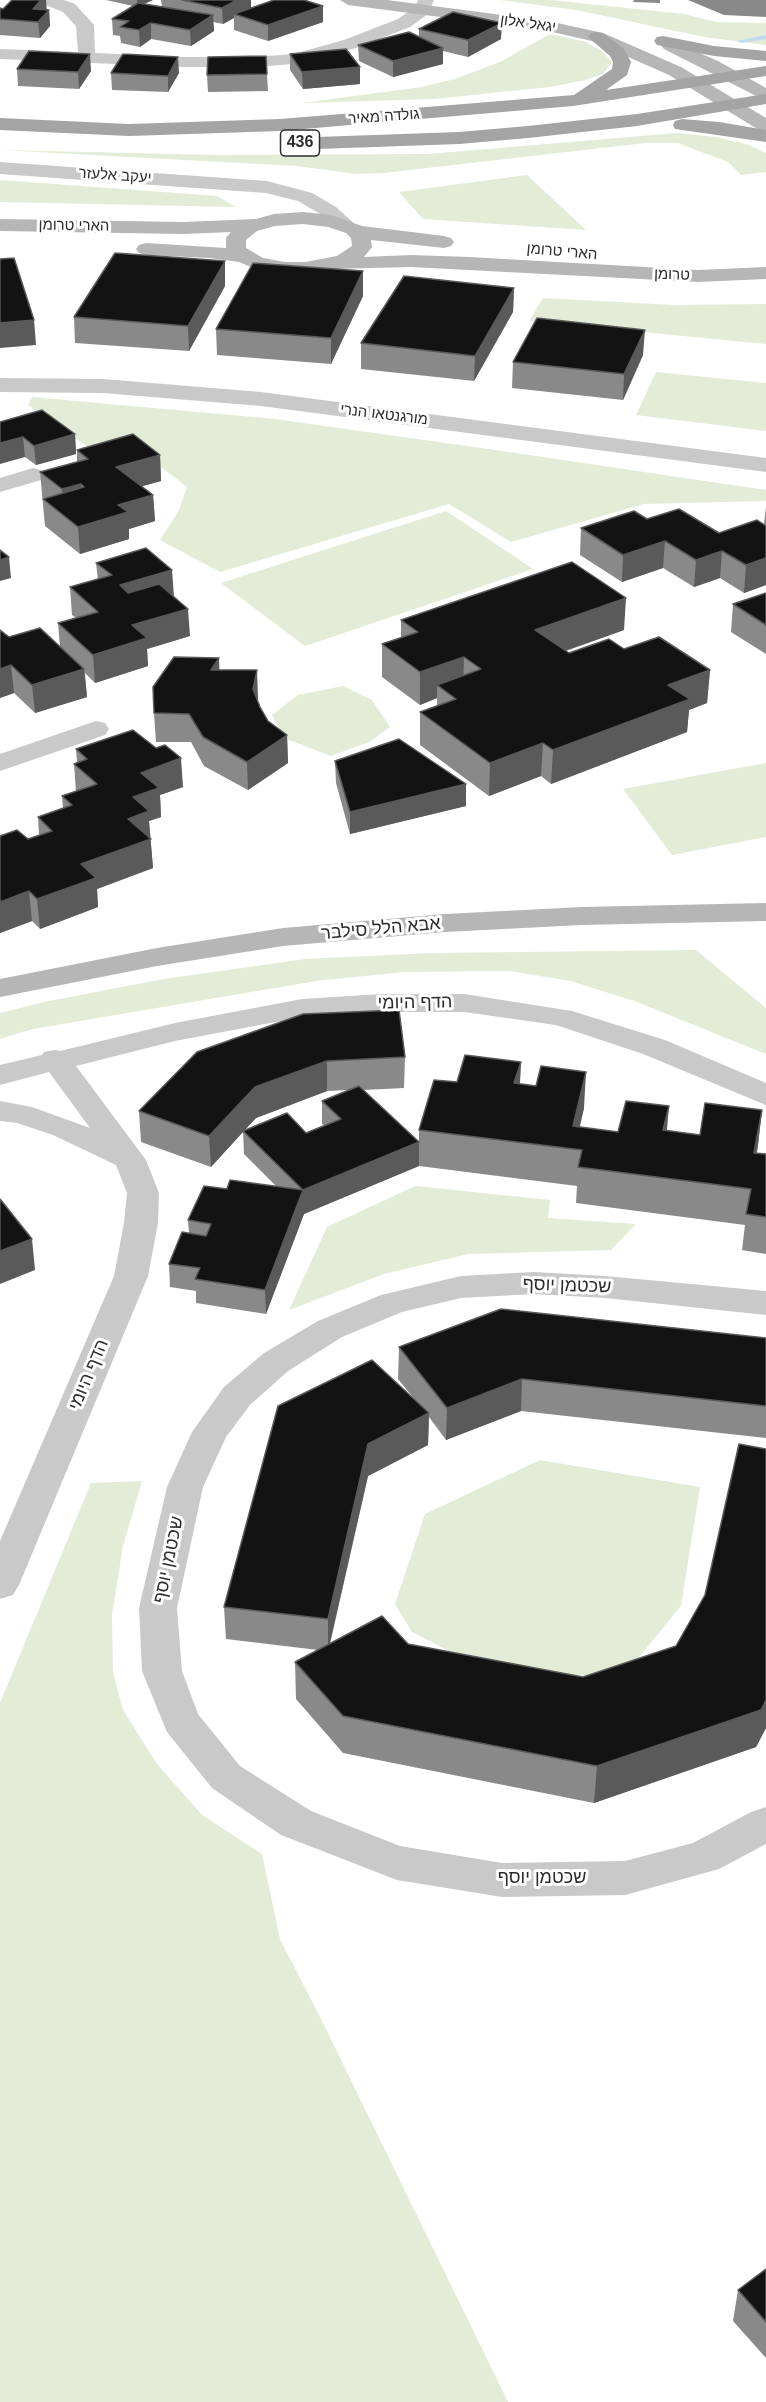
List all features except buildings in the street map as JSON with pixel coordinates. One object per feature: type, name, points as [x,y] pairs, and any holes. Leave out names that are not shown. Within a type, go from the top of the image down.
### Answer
[{"type":"main road","points":[[573,102],[611,80],[621,71],[622,62],[618,53],[597,37]]},
{"type":"main road","points":[[658,39],[714,51],[766,56]]},
{"type":"main road","name":"גולדה מאיר","points":[[0,124],[129,130],[302,123],[573,102],[766,71]]},
{"type":"main road","name":"גולדה מאיר","points":[[297,143],[459,138],[599,124],[732,105],[766,97]]},
{"type":"main road","points":[[599,124],[703,126],[766,136]]},
{"type":"main road","name":"436","points":[[0,136],[275,144]]},
{"type":"street","points":[[50,0],[69,8],[85,25],[87,58]]},
{"type":"street","name":"יגאל אלון","points":[[348,0],[403,7],[423,3],[597,37],[635,52],[697,83]]},
{"type":"street","name":"יגאל אלון","points":[[445,0],[561,15],[618,27]]},
{"type":"street","points":[[0,54],[255,62],[292,59],[326,52],[404,23],[423,3]]},
{"type":"street","points":[[365,37],[377,25],[403,7]]},
{"type":"street","points":[[658,39],[733,77],[766,97]]},
{"type":"street","points":[[697,83],[766,126]]},
{"type":"street","name":"יעקב אלעזר","points":[[0,168],[267,187],[305,197],[329,211],[352,229]]},
{"type":"street","name":"יעקב אלעזר","points":[[230,183],[271,200],[277,212],[261,223]]},
{"type":"street","name":"הארי טרומן","points":[[0,225],[184,228],[313,218],[352,229],[425,241],[660,260],[752,254]]},
{"type":"street","points":[[244,257],[236,249],[235,242],[240,234],[261,223]]},
{"type":"street","points":[[334,264],[350,258],[359,251],[363,240],[352,229]]},
{"type":"street","name":"הארי טרומן","points":[[131,249],[179,250],[244,257],[258,263],[285,268],[423,261],[579,270]]},
{"type":"street","name":"טרומן","points":[[579,270],[698,276],[766,273]]},
{"type":"street","name":"מורגנטאו הנרי","points":[[0,384],[45,383],[250,398],[766,465]]},
{"type":"street","points":[[0,485],[33,475]]},
{"type":"street","points":[[0,763],[96,729]]},
{"type":"street","name":"אבא הלל סילבר","points":[[0,988],[157,957],[283,937],[445,923],[582,916],[766,912]]},
{"type":"street","name":"הדף היומי","points":[[0,1075],[55,1059],[175,1032],[302,1008],[382,1003],[464,1003],[561,1017],[654,1047],[766,1095]]},
{"type":"street","name":"הדף היומי","points":[[0,1585],[131,1276],[141,1223],[143,1193],[130,1160],[55,1059]]},
{"type":"street","points":[[0,1111],[21,1114],[64,1128],[130,1160]]},
{"type":"street","name":"שכטמן יוסף","points":[[766,1303],[534,1283],[461,1287],[393,1303],[330,1329],[276,1362],[237,1396],[210,1432],[185,1487],[158,1608],[162,1671],[182,1721],[226,1777],[296,1823],[397,1863],[502,1880],[625,1878],[704,1857],[766,1824]]},
{"type":"green space","points":[[500,0],[551,0],[684,14],[716,22],[766,23],[766,45],[704,37],[576,10]]},
{"type":"green space","points":[[550,34],[586,42],[602,51],[612,62],[603,74],[550,87],[434,99],[301,103],[422,87],[455,79],[500,62]]},
{"type":"green space","points":[[677,133],[716,137],[749,145],[766,153],[766,172],[741,175],[728,162],[678,143],[645,143],[384,173],[356,174],[297,166],[0,150],[217,155],[428,154]]},
{"type":"green space","points":[[527,175],[586,230],[423,219],[399,192]]},
{"type":"green space","points":[[0,180],[217,196],[236,207],[0,202]]},
{"type":"green space","points":[[543,298],[674,305],[766,304],[766,344],[529,321]]},
{"type":"green space","points":[[656,372],[766,383],[766,431],[636,415]]},
{"type":"green space","points":[[32,397],[275,419],[495,450],[766,490],[766,501],[644,504],[511,542],[449,504],[220,572],[160,540],[178,512],[187,487],[126,440],[88,447],[28,405]]},
{"type":"green space","points":[[446,511],[533,569],[305,646],[221,583]]},
{"type":"green space","points":[[343,686],[372,700],[390,727],[369,742],[331,756],[284,738],[272,715],[298,695]]},
{"type":"green space","points":[[766,763],[766,837],[672,855],[623,789]]},
{"type":"green space","points":[[696,950],[766,1008],[766,1054],[637,1002],[571,981],[509,971],[404,972],[316,981],[33,1029],[0,1039],[0,1013],[44,1002],[164,979],[305,959],[432,953]]},
{"type":"green space","points":[[415,1186],[550,1200],[548,1218],[636,1224],[611,1250],[468,1254],[384,1274],[289,1310],[327,1227]]},
{"type":"green space","points":[[540,1460],[700,1487],[681,1606],[626,1673],[506,1680],[412,1632],[395,1604],[425,1514]]},
{"type":"green space","points":[[142,1481],[123,1546],[112,1615],[113,1673],[123,1710],[157,1764],[202,1815],[262,1854],[280,1939],[508,2402],[0,2402],[0,1703],[91,1483]]},
{"type":"waterway","points":[[741,41],[766,37]]}]
